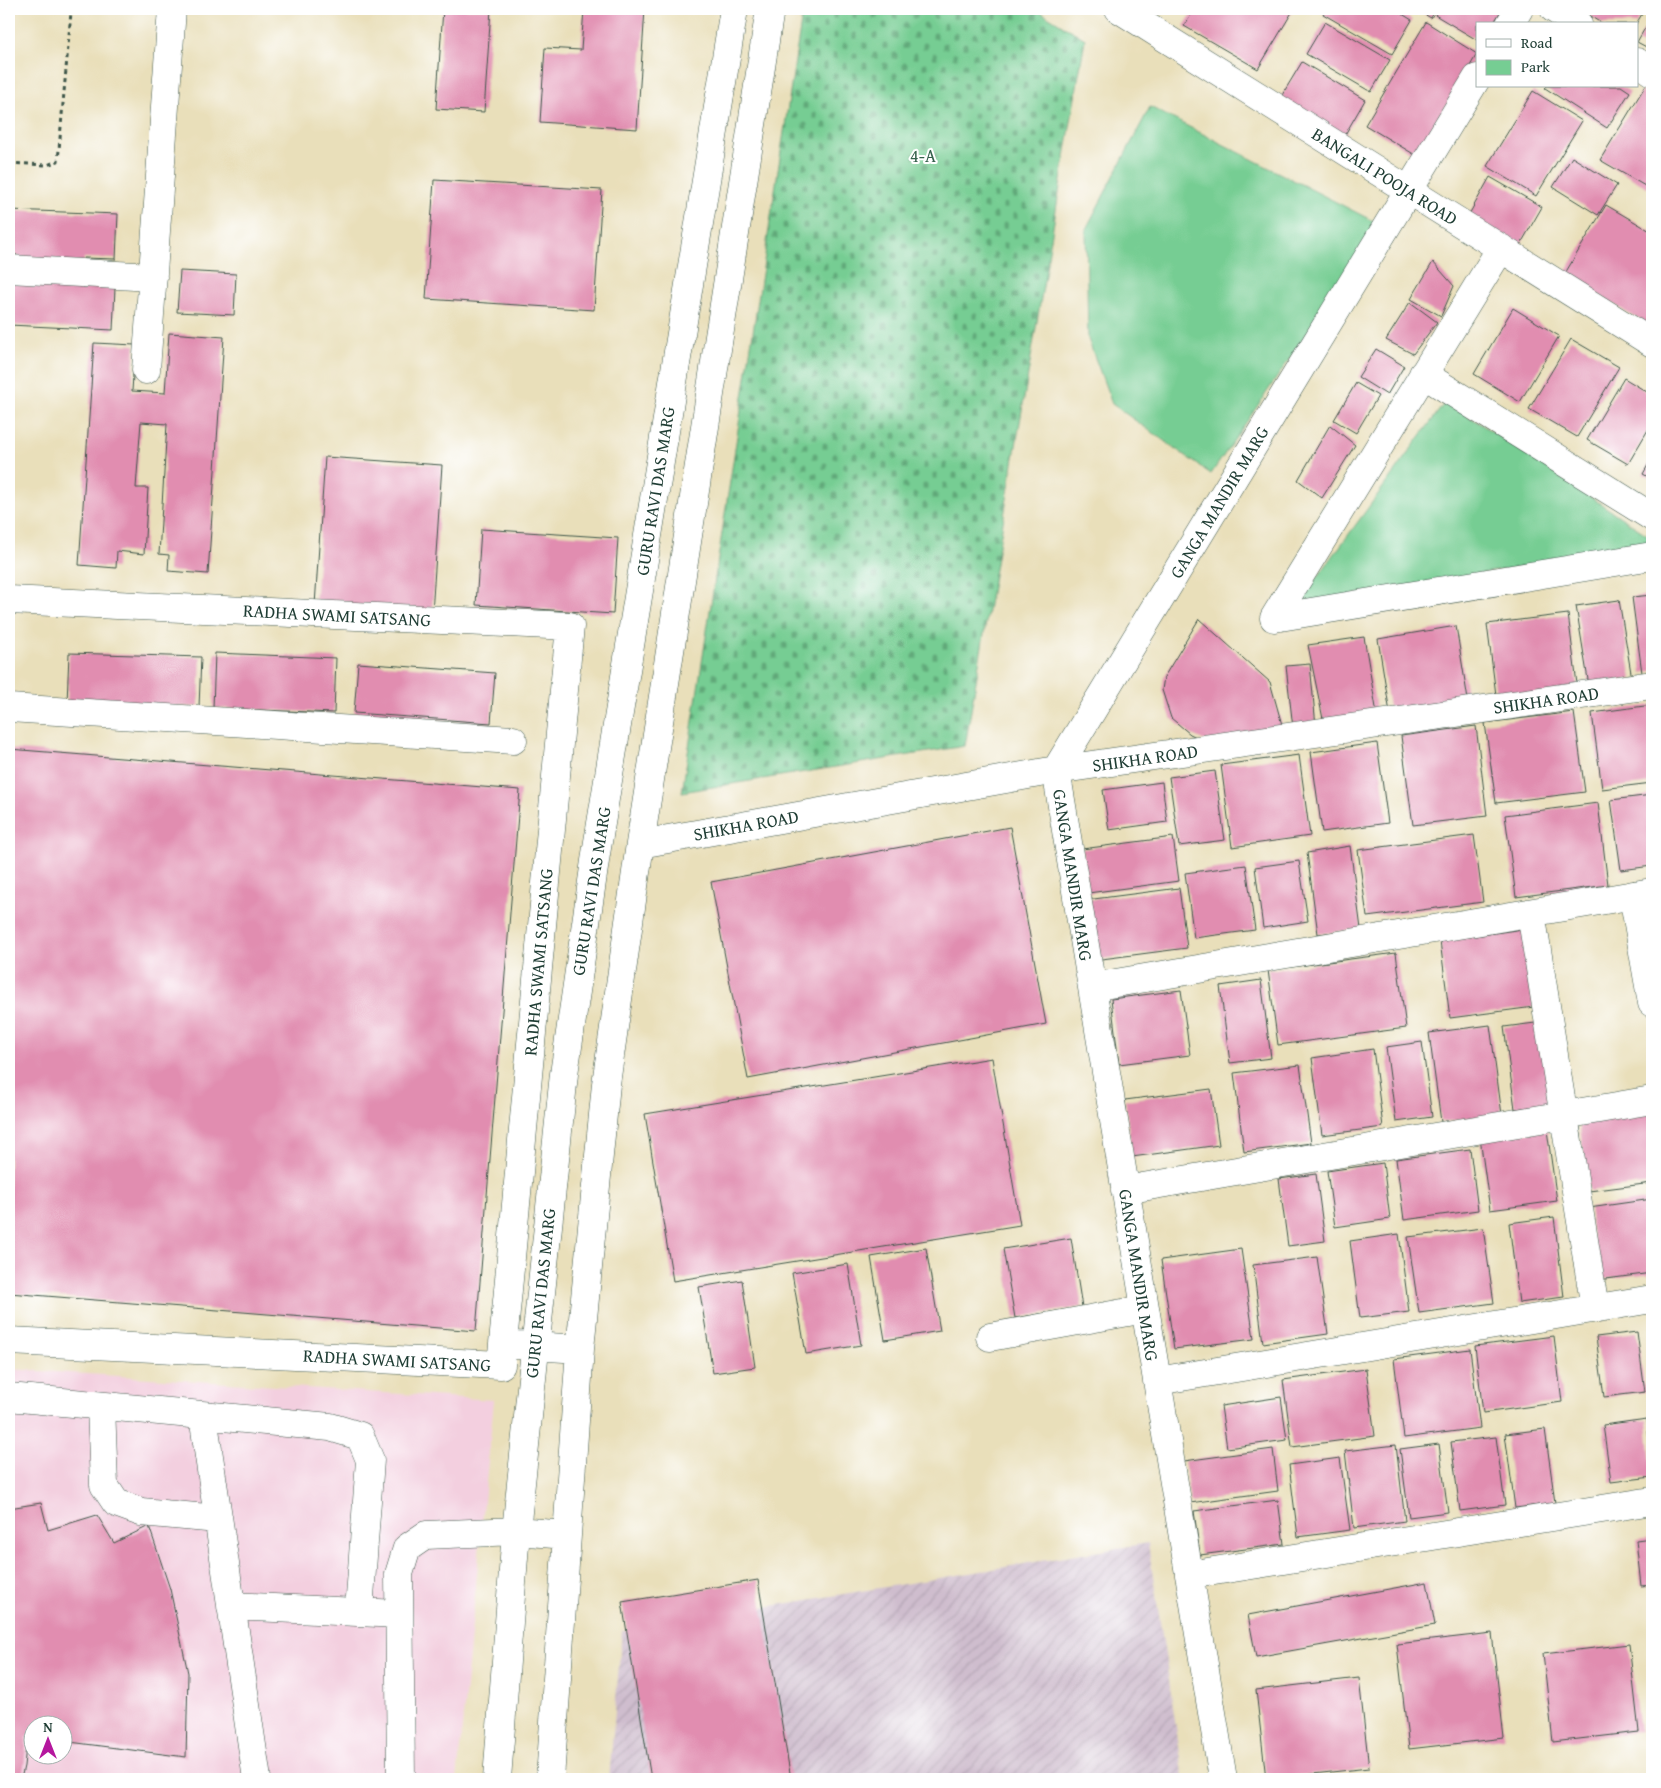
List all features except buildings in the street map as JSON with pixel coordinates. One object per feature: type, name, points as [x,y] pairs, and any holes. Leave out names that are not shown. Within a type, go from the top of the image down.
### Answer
[{"type":"street","points":[[146,370],[172,9]]},
{"type":"street","name":"GURU RAVI DAS MARG","points":[[497,1779],[516,1531],[564,1074],[596,854],[734,9]]},
{"type":"street","points":[[550,1779],[580,1349],[606,1084],[640,844],[770,9]]},
{"type":"street","name":"BANGALI POOJA ROAD","points":[[1119,9],[1652,343]]},
{"type":"street","points":[[1511,22],[1519,9]]},
{"type":"street","points":[[1554,9],[1575,22]]},
{"type":"street","points":[[1638,63],[1652,72]]},
{"type":"street","name":"GANGA MANDIR MARG","points":[[1223,1779],[1056,770],[1476,80]]},
{"type":"street","points":[[1501,248],[1274,618],[1652,556]]},
{"type":"street","points":[[9,268],[153,277]]},
{"type":"street","points":[[1423,374],[1652,517]]},
{"type":"street","name":"RADHA SWAMI SATSANG","points":[[9,600],[570,626],[501,1366],[9,1341]]},
{"type":"street","name":"SHIKHA ROAD","points":[[640,844],[1056,770],[1652,684]]},
{"type":"street","points":[[9,708],[513,740]]},
{"type":"street","points":[[1092,987],[1643,894],[1652,1003]]},
{"type":"street","points":[[1531,912],[1594,1308]]},
{"type":"street","points":[[1125,1190],[1652,1100]]},
{"type":"street","points":[[1157,1381],[1652,1299]]},
{"type":"street","points":[[990,1338],[1145,1309]]},
{"type":"street","points":[[502,1345],[580,1349]]},
{"type":"street","points":[[9,1397],[330,1427],[360,1436],[370,1460],[359,1611]]},
{"type":"street","points":[[101,1406],[104,1485],[116,1503],[140,1512],[218,1519]]},
{"type":"street","points":[[203,1416],[257,1779]]},
{"type":"street","points":[[1189,1575],[1652,1501]]},
{"type":"street","points":[[401,1779],[399,1574],[407,1548],[426,1534],[516,1531],[567,1535]]},
{"type":"street","points":[[231,1606],[399,1614]]},
{"type":"path","points":[[9,163],[47,165],[58,161],[71,12],[67,9]]},
{"type":"shaded area","points":[[9,1369],[494,1400],[457,1779],[9,1779]]},
{"type":"shaded area","points":[[1148,1543],[1184,1779],[609,1779],[622,1631]]},
{"type":"green space","name":"4-A","points":[[803,9],[1036,9],[1085,39],[965,746],[682,792]]},
{"type":"green space","points":[[1150,107],[1381,225],[1211,474],[1112,404],[1088,339],[1086,229]]},
{"type":"green space","points":[[1446,401],[1652,538],[1652,545],[1298,604]]}]
